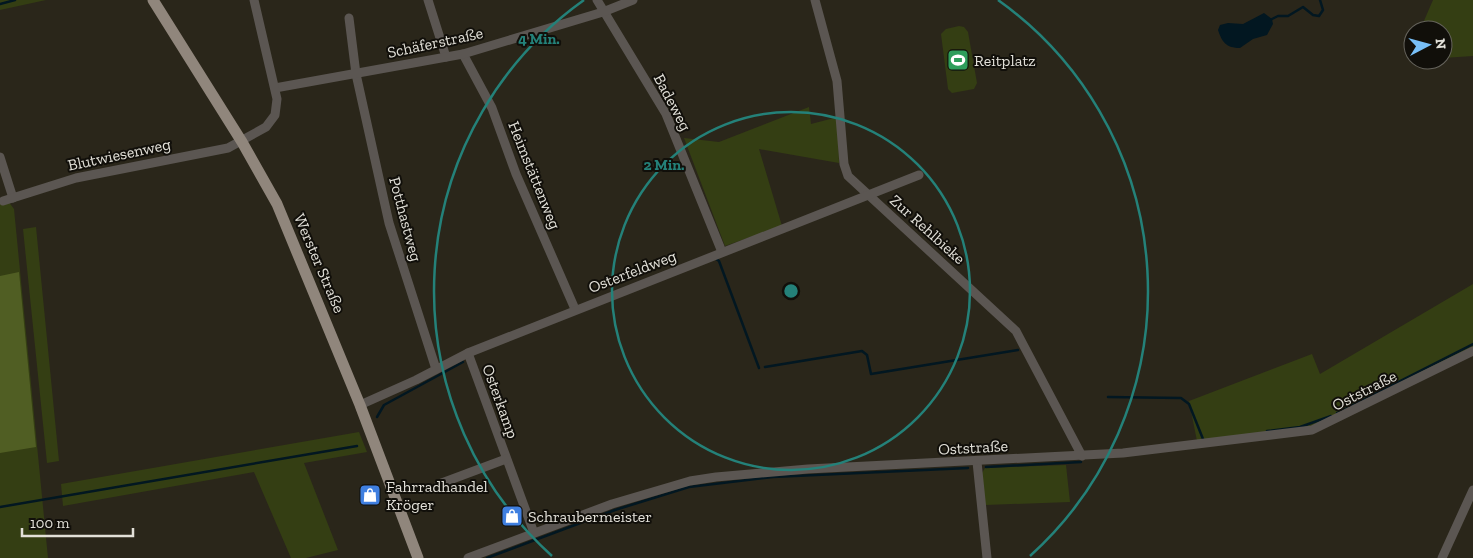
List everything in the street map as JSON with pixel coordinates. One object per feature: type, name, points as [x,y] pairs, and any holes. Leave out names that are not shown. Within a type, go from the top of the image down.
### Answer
[{"type":"main road","name":"Werster Straße","points":[[153,0],[242,142],[290,232],[360,405],[418,558]]},
{"type":"street","name":"Blutwiesenweg","points":[[3,201],[76,178],[228,148],[242,142],[266,127],[272,120],[276,110],[275,88],[254,0]]},
{"type":"street","points":[[428,0],[446,57]]},
{"type":"street","name":"Badeweg","points":[[597,0],[666,114],[722,252]]},
{"type":"street","name":"Schäferstraße","points":[[275,88],[463,54],[603,12],[633,0]]},
{"type":"street","name":"Zur Rehlbieke","points":[[815,0],[836,81],[844,164],[848,176],[1016,331],[1082,456]]},
{"type":"street","points":[[349,18],[356,74]]},
{"type":"street","name":"Heimstättenweg","points":[[463,54],[492,108],[516,174],[575,309]]},
{"type":"street","name":"Potthastweg","points":[[356,74],[389,223],[436,370]]},
{"type":"street","points":[[0,157],[13,198]]},
{"type":"street","name":"Osterfeldweg","points":[[360,405],[468,353],[575,309],[919,175]]},
{"type":"street","name":"Oststraße","points":[[468,558],[636,496],[716,477],[808,469],[1082,456],[1293,434],[1312,430],[1336,421],[1473,351]]},
{"type":"street","name":"Osterkamp","points":[[468,353],[534,533]]},
{"type":"street","name":"Osterkamp","points":[[438,484],[506,459]]},
{"type":"street","points":[[977,462],[986,558]]},
{"type":"street","points":[[1442,558],[1473,490]]},
{"type":"green space","points":[[0,0],[46,0],[0,10]]},
{"type":"green space","points":[[1433,0],[1473,0],[1473,56],[1453,57],[1453,20],[1424,20]]},
{"type":"green space","name":"Reitplatz","points":[[959,26],[964,27],[968,32],[977,83],[974,89],[952,93],[948,89],[941,34],[946,29]]},
{"type":"green space","points":[[809,107],[811,124],[838,117],[839,163],[759,149],[782,226],[725,246],[684,138],[719,142]]},
{"type":"green space","points":[[8,201],[14,209],[48,558],[0,558],[0,204]]},
{"type":"green space","points":[[36,227],[59,461],[47,463],[23,229]]},
{"type":"green space","points":[[19,272],[36,447],[0,453],[0,276]]},
{"type":"green space","points":[[1473,284],[1473,353],[1311,429],[1197,441],[1189,401],[1312,354],[1320,374]]},
{"type":"green space","points":[[359,432],[367,452],[304,463],[338,550],[306,558],[291,558],[254,472],[63,506],[61,484]]},
{"type":"green space","points":[[1066,465],[1070,502],[985,505],[982,473],[985,468]]},
{"type":"water","points":[[1264,13],[1272,19],[1273,24],[1267,35],[1253,39],[1240,48],[1231,47],[1221,38],[1218,30],[1220,25],[1228,23],[1243,24]]},
{"type":"waterway","points":[[0,4],[15,0]]},
{"type":"waterway","points":[[1272,19],[1278,16],[1288,16],[1303,7],[1313,15],[1319,16],[1323,10],[1320,0]]},
{"type":"waterway","points":[[716,259],[719,261],[759,368]]},
{"type":"waterway","points":[[1337,413],[1473,344]]},
{"type":"waterway","points":[[765,367],[862,351],[867,355],[871,374],[1018,350]]},
{"type":"waterway","points":[[377,417],[384,405],[463,362]]},
{"type":"waterway","points":[[1108,397],[1181,398],[1189,404],[1203,439]]},
{"type":"waterway","points":[[1267,431],[1300,427],[1331,416]]},
{"type":"waterway","points":[[0,507],[357,446]]},
{"type":"waterway","points":[[986,467],[1081,462]]},
{"type":"waterway","points":[[487,558],[615,510],[689,487],[773,477],[968,468]]},
{"type":"place","name":"Reitplatz","points":[[958,60]]},
{"type":"place","name":"Fahrradhandel Kröger","points":[[370,495]]},
{"type":"place","name":"Schraubermeister","points":[[512,516]]}]
